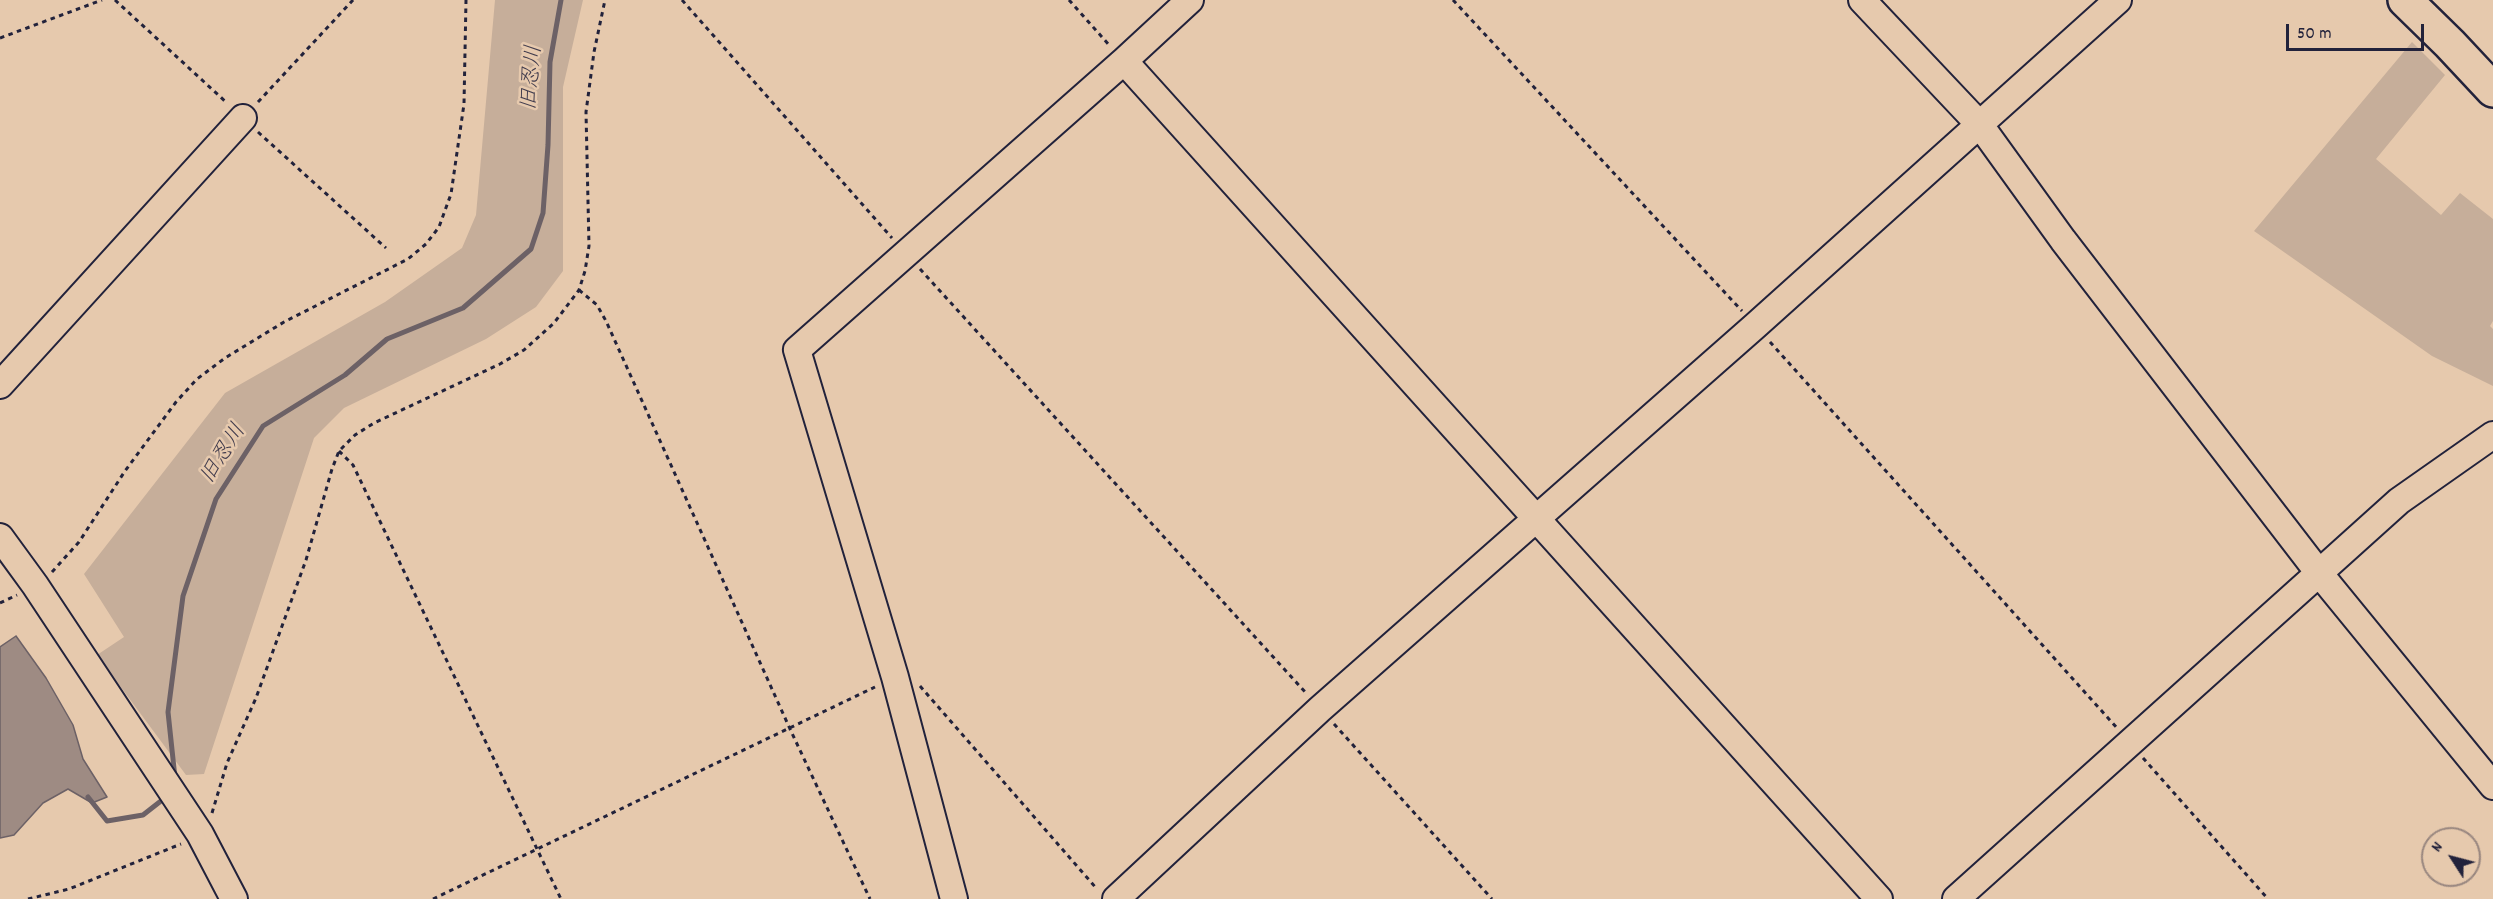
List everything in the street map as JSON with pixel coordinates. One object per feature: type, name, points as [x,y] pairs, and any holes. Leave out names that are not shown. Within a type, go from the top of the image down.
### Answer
[{"type":"main road","points":[[2405,0],[2493,90]]},
{"type":"street","points":[[954,899],[895,677],[797,350],[1190,0]]},
{"type":"street","points":[[1862,0],[1980,125],[2063,240],[2319,573],[2493,786]]},
{"type":"street","points":[[1107,895],[1755,326],[2118,0]]},
{"type":"street","points":[[1124,61],[1879,899]]},
{"type":"street","points":[[0,385],[243,118]]},
{"type":"street","points":[[1956,899],[2399,501],[2493,435]]},
{"type":"street","points":[[0,537],[200,834],[234,899]]},
{"type":"path","points":[[0,38],[102,0]]},
{"type":"path","points":[[243,118],[353,0]]},
{"type":"path","points":[[51,573],[79,542],[125,471],[176,402],[197,379],[225,358],[284,322],[408,259],[426,244],[440,227],[451,194],[463,114],[467,57],[466,0]]},
{"type":"path","points":[[28,899],[69,889],[200,834],[213,810],[227,763],[256,698],[306,560],[339,451],[355,435],[374,423],[500,364],[524,350],[554,323],[579,290],[585,272],[589,246],[586,112],[594,52],[605,0]]},
{"type":"path","points":[[682,0],[905,252],[1492,899]]},
{"type":"path","points":[[1069,0],[1124,61]]},
{"type":"path","points":[[1453,0],[1755,326],[2130,742],[2268,899]]},
{"type":"path","points":[[579,290],[597,304],[606,321],[790,729],[870,899]]},
{"type":"path","points":[[339,451],[353,465],[561,899]]},
{"type":"path","points":[[0,603],[25,591]]},
{"type":"path","points":[[433,899],[895,677],[921,686],[1107,895]]},
{"type":"shaded area","points":[[495,0],[583,0],[563,87],[563,271],[536,307],[486,339],[344,408],[314,438],[204,774],[186,775],[97,655],[124,637],[84,574],[225,393],[385,302],[462,248],[476,215]]},
{"type":"shaded area","points":[[2412,42],[2445,75],[2376,159],[2441,215],[2460,193],[2493,219],[2493,321],[2490,326],[2493,329],[2493,386],[2432,356],[2254,231]]},
{"type":"shaded area","points":[[16,636],[46,678],[73,725],[83,759],[107,797],[92,803],[68,789],[43,803],[14,835],[0,838],[0,647]]},
{"type":"waterway","name":"旧忍川","points":[[175,778],[168,712],[183,596],[216,499],[263,426],[345,375],[387,339],[463,308],[531,249],[543,213],[548,145],[550,62],[561,0]]},
{"type":"waterway","name":"旧忍川","points":[[88,797],[107,821],[143,815],[166,797]]}]
